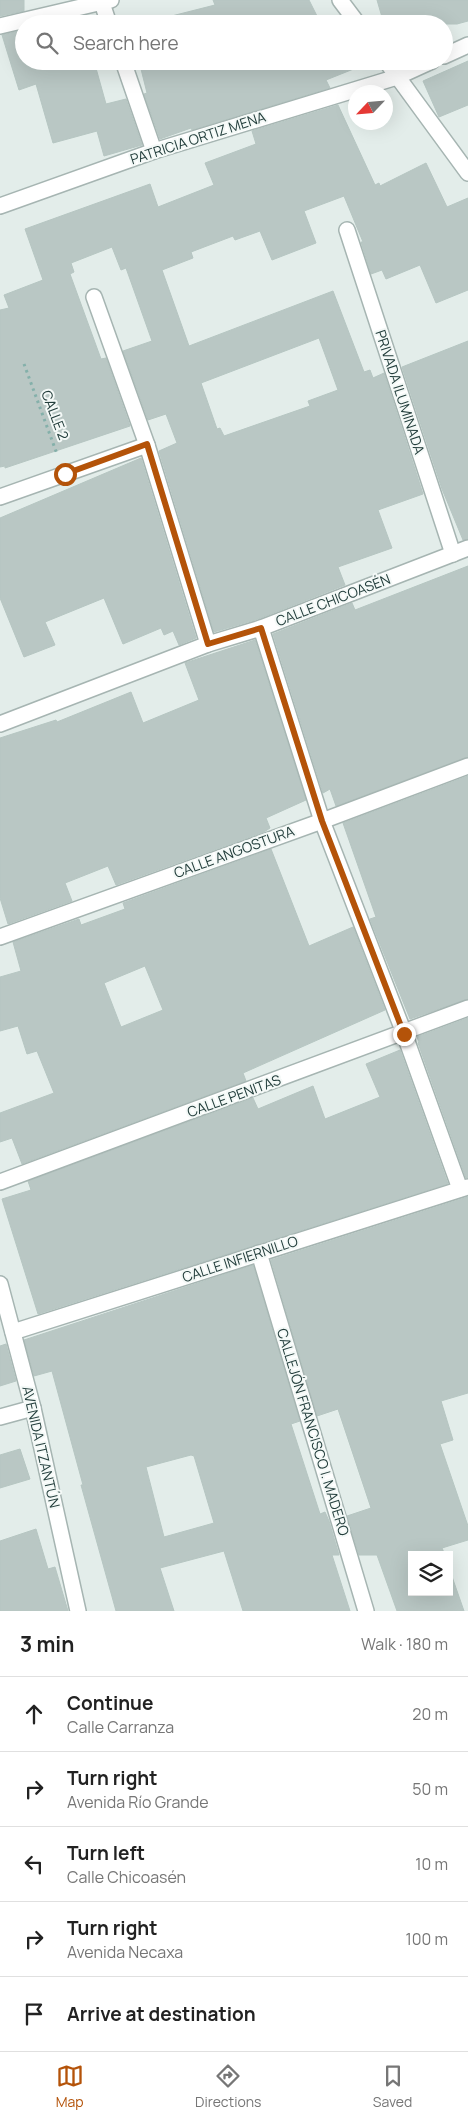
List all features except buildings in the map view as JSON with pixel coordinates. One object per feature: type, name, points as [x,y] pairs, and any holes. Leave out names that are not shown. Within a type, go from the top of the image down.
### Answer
[{"type":"street","points":[[340,0],[351,15]]},
{"type":"street","points":[[46,15],[105,1],[108,15]]},
{"type":"street","points":[[0,26],[15,22]]},
{"type":"street","points":[[453,52],[468,45]]},
{"type":"street","points":[[126,70],[154,150]]},
{"type":"street","points":[[392,70],[468,173]]},
{"type":"street","name":"PATRICIA ORTIZ MENA","points":[[0,206],[154,150],[397,77],[412,70]]},
{"type":"street","name":"PRIVADA ILUMINADA","points":[[347,230],[453,554]]},
{"type":"street","points":[[94,297],[147,444],[208,644]]},
{"type":"street","points":[[0,497],[147,444]]},
{"type":"street","name":"CALLE CHICOASÉN","points":[[0,724],[208,644],[261,628],[468,548]]},
{"type":"street","points":[[261,628],[322,821],[464,1188]]},
{"type":"street","name":"CALLE ANGOSTURA","points":[[0,937],[322,821],[468,766]]},
{"type":"street","name":"CALLE PENITAS","points":[[0,1182],[404,1034],[468,1008]]},
{"type":"street","name":"CALLE INFIERNILLO","points":[[13,1332],[464,1188]]},
{"type":"street","name":"CALLEJÓN FRANCISCO I. MADERO","points":[[260,1253],[366,1611]]},
{"type":"street","name":"AVENIDA ITZANTÚN","points":[[0,1284],[33,1408],[78,1611]]},
{"type":"street","points":[[0,1417],[33,1408]]},
{"type":"path","name":"CALLE 2","points":[[24,364],[65,474]]},
{"type":"route","points":[[65,474],[147,444],[208,644],[261,628],[322,821],[404,1034]]}]
